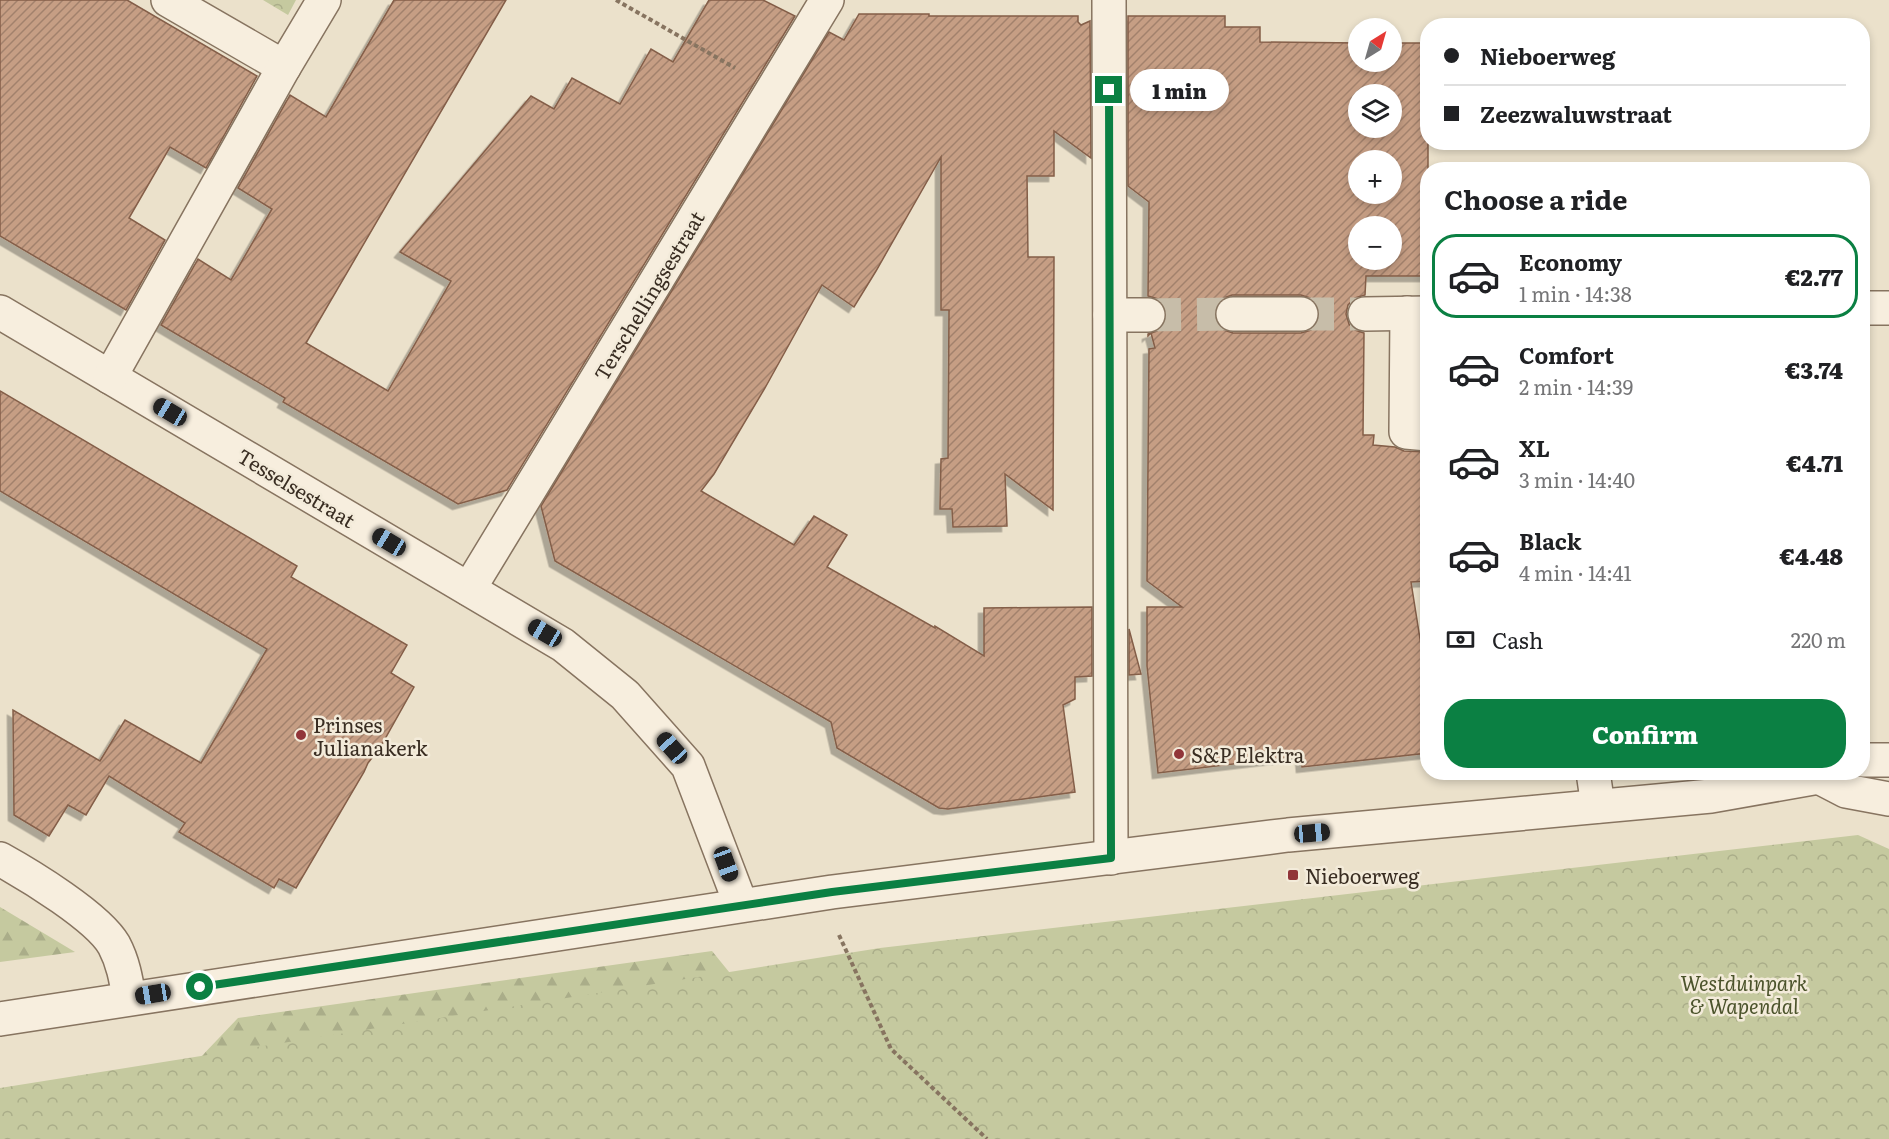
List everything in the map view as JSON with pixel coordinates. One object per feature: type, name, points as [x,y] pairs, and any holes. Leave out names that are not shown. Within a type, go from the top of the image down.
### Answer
[{"type":"street","points":[[168,0],[284,67]]},
{"type":"street","points":[[110,377],[324,0]]},
{"type":"street","name":"Terschellingsestraat","points":[[469,589],[827,0]]},
{"type":"street","points":[[1109,0],[1111,858]]},
{"type":"street","points":[[1870,308],[1889,308]]},
{"type":"street","name":"Tesselsestraat","points":[[0,312],[564,645],[625,695],[688,766],[741,905]]},
{"type":"street","points":[[1365,314],[1417,313],[1406,432],[1420,433]]},
{"type":"street","points":[[1233,314],[1300,314]]},
{"type":"street","points":[[1110,315],[1148,315]]},
{"type":"street","points":[[1870,760],[1889,760]]},
{"type":"street","points":[[1594,780],[1598,806]]},
{"type":"street","points":[[0,1019],[832,892],[1288,835],[1711,796],[1797,780]]},
{"type":"street","points":[[1831,780],[1846,791],[1889,799]]},
{"type":"street","points":[[0,859],[29,876],[88,918],[112,942],[123,965],[129,998]]},
{"type":"path","points":[[616,0],[772,90]]},
{"type":"path","points":[[832,892],[840,939],[891,1049],[987,1139]]},
{"type":"green space","points":[[263,0],[296,0],[288,15]]},
{"type":"green space","name":"Westduinpark & Wapendal","points":[[1858,835],[1889,849],[1889,1139],[0,1139],[0,1088],[880,948]]},
{"type":"green space","points":[[0,907],[75,952],[0,962]]},
{"type":"green space","points":[[712,951],[738,983],[701,1139],[197,1061],[238,1018]]},
{"type":"building","points":[[0,0],[127,0],[257,76],[206,168],[170,147],[129,218],[165,240],[126,310],[0,236]]},
{"type":"building","points":[[394,0],[506,0],[306,343],[388,391],[451,281],[400,252],[531,96],[554,109],[572,78],[620,104],[651,49],[673,62],[709,0],[763,0],[795,16],[507,490],[458,504],[283,402],[285,398],[161,325],[198,259],[231,280],[272,209],[238,188],[290,95],[326,117]]},
{"type":"building","points":[[859,14],[1078,16],[1078,22],[1081,25],[1090,21],[1091,158],[1054,131],[1054,176],[1027,176],[1028,257],[1054,257],[1053,510],[1005,474],[1007,526],[953,527],[952,509],[940,509],[941,459],[948,458],[949,310],[941,310],[941,157],[854,307],[822,285],[765,388],[714,474],[701,491],[794,545],[814,516],[847,535],[827,567],[935,628],[935,626],[984,656],[984,608],[1092,607],[1092,676],[1075,677],[1075,699],[1063,705],[1075,792],[948,809],[939,808],[837,748],[831,722],[555,561],[541,506],[829,32],[844,40]]},
{"type":"building","points":[[1128,16],[1225,16],[1225,27],[1260,27],[1260,42],[1348,43],[1348,72],[1402,72],[1402,43],[1420,43],[1420,150],[1428,150],[1428,162],[1420,162],[1420,276],[1366,276],[1365,295],[1355,298],[1348,305],[1346,314],[1349,324],[1355,330],[1364,333],[1363,435],[1374,435],[1373,445],[1420,452],[1420,581],[1411,582],[1420,639],[1420,754],[1302,767],[1301,756],[1158,773],[1147,666],[1147,607],[1182,607],[1147,581],[1149,349],[1155,348],[1151,333],[1164,325],[1167,314],[1158,299],[1148,296],[1149,202],[1128,186]],"holes":[[[1232,295],[1301,295],[1310,298],[1317,305],[1320,313],[1317,323],[1311,330],[1301,333],[1233,333],[1224,330],[1217,323],[1214,313],[1217,304]]]},
{"type":"building","points":[[0,391],[297,566],[291,577],[407,645],[391,673],[414,687],[296,888],[279,879],[274,888],[179,832],[185,823],[109,776],[86,815],[68,805],[49,836],[14,815],[13,710],[100,761],[125,720],[201,763],[267,649],[0,491]]},
{"type":"building","points":[[1129,629],[1141,674],[1129,675]]},
{"type":"tunnel","points":[[1148,315],[1233,314]]},
{"type":"tunnel","points":[[1301,314],[1365,314]]},
{"type":"place","name":"Prinses Julianakerk","points":[[301,735]]},
{"type":"place","name":"S&P Elektra","points":[[1179,754]]},
{"type":"place","name":"Nieboerweg","points":[[1293,875]]},
{"type":"route","points":[[200,987],[832,892],[1111,858],[1109,90]]}]
